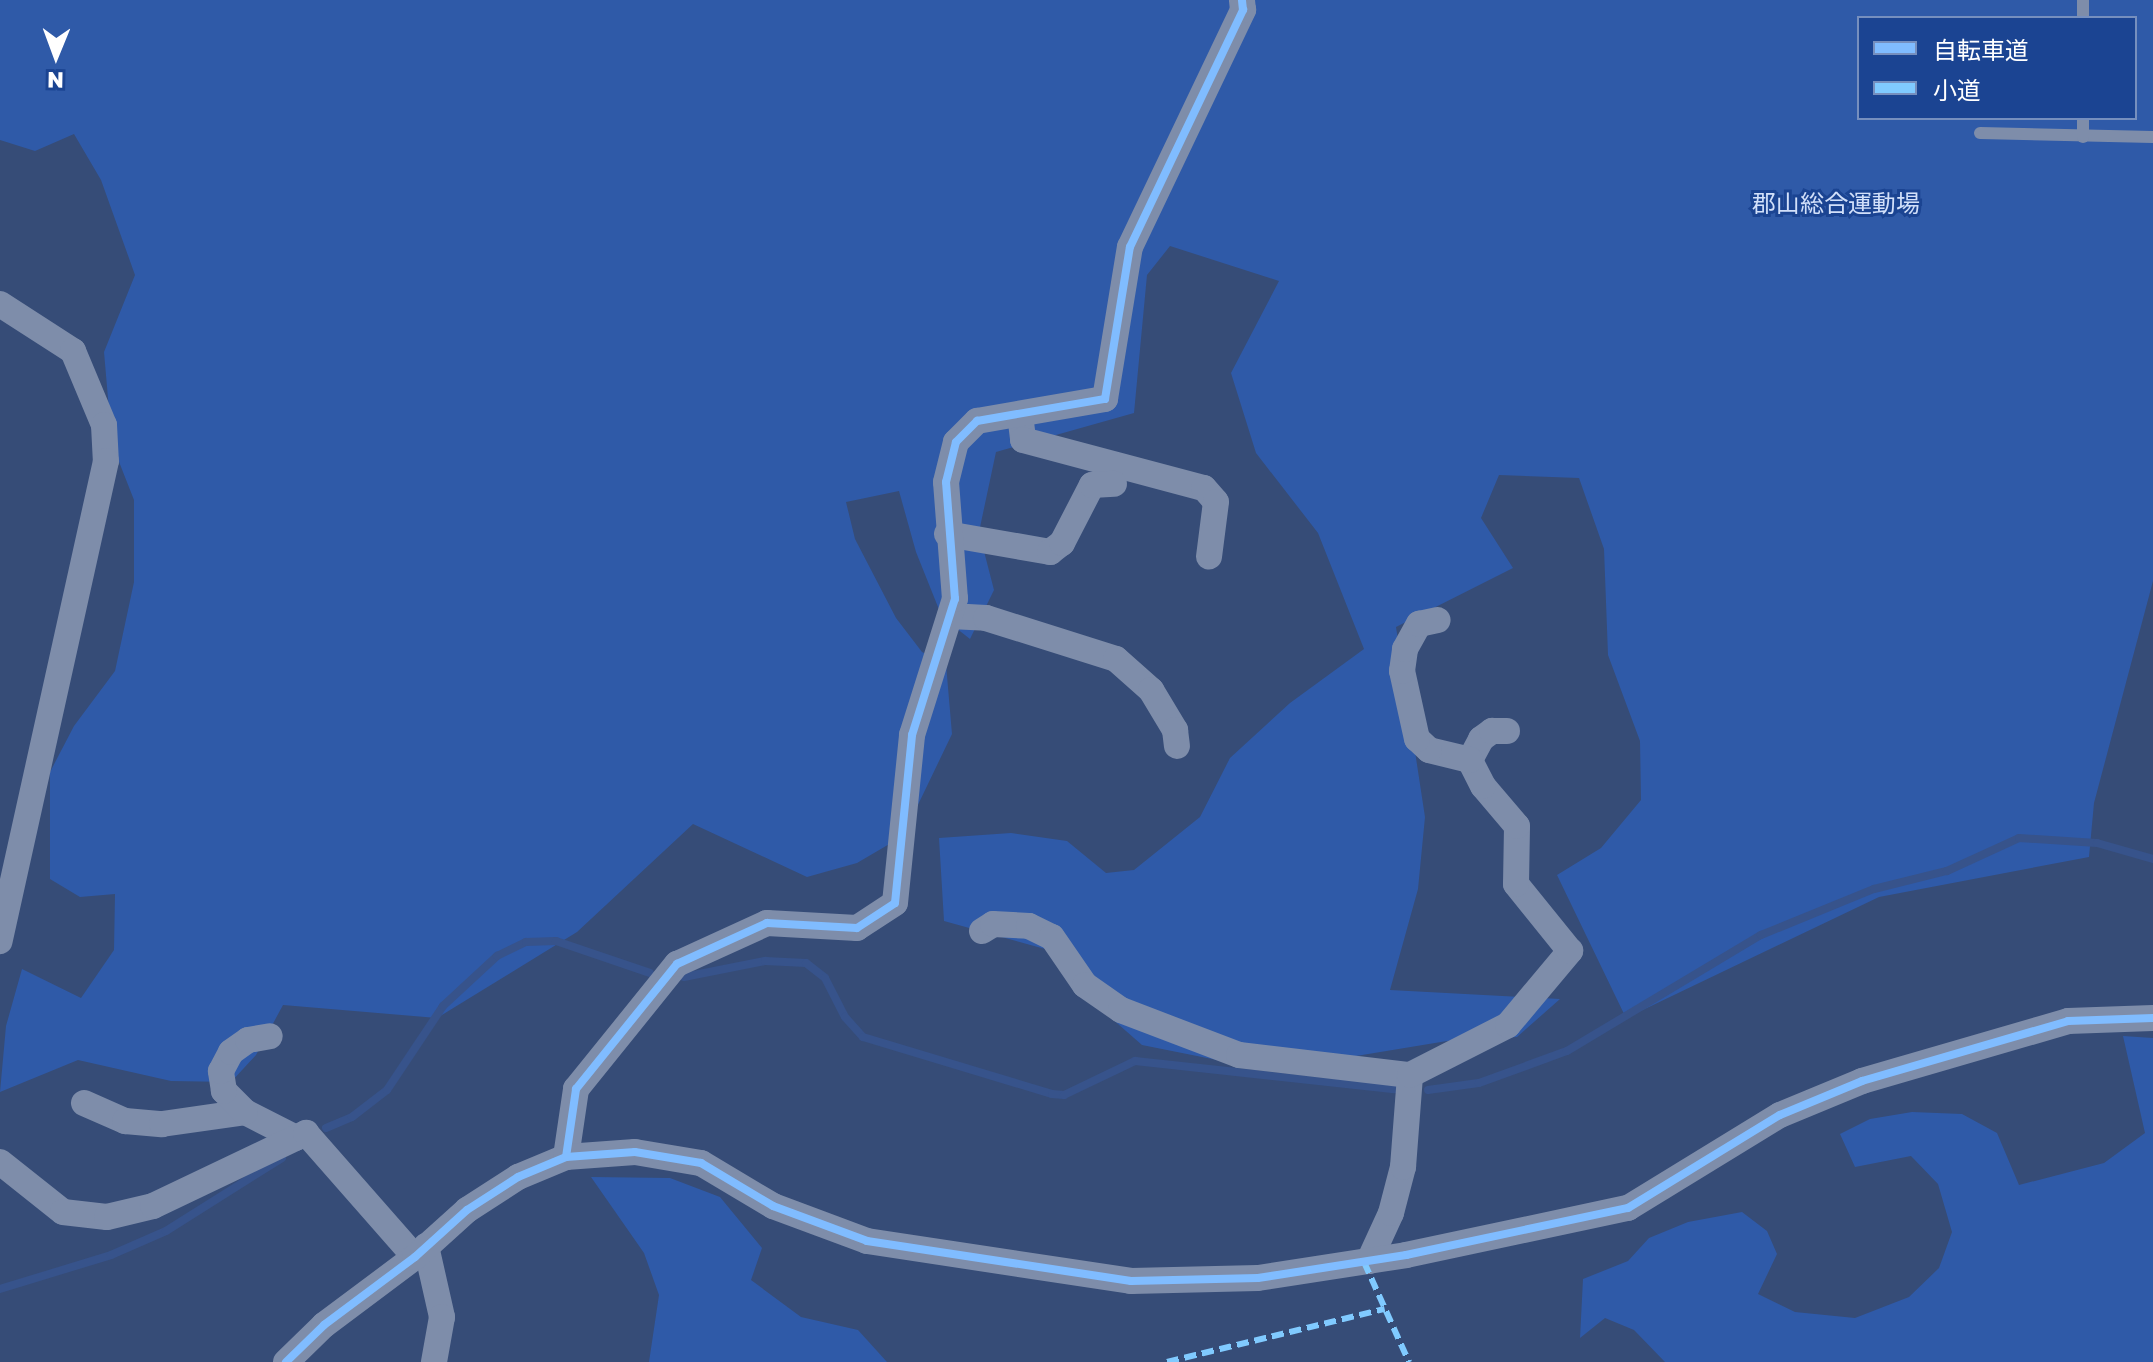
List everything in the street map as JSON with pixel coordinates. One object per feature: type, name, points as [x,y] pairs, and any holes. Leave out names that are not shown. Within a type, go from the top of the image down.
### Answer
[{"type":"street","points":[[566,1157],[576,1089],[677,964],[767,923],[857,928],[895,903],[912,735],[955,599],[947,534],[946,482],[956,442],[977,421],[1105,399],[1130,247],[1243,10],[1242,0]]},
{"type":"street","points":[[0,304],[73,351],[104,425],[106,461],[0,941]]},
{"type":"street","points":[[1020,414],[1023,440],[1204,488],[1216,502],[1209,557]]},
{"type":"street","points":[[947,534],[1050,552],[1062,543],[1092,485],[1114,484]]},
{"type":"street","points":[[950,616],[986,618],[1116,659],[1151,690],[1175,730],[1177,746]]},
{"type":"street","points":[[982,931],[993,924],[1029,926],[1052,937],[1085,985],[1121,1010],[1239,1055],[1410,1075],[1508,1025],[1570,951],[1516,884],[1517,826],[1483,786],[1470,760],[1429,750],[1417,739],[1402,671],[1405,649],[1419,624],[1438,620]]},
{"type":"street","points":[[1470,760],[1481,739],[1492,731],[1507,731]]},
{"type":"street","points":[[286,1362],[324,1325],[518,1177],[566,1157],[635,1152],[701,1163],[773,1206],[867,1241],[1131,1281],[1258,1278],[1369,1261],[1628,1208],[1780,1115],[1862,1081],[2068,1021],[2153,1018]]},
{"type":"street","points":[[270,1036],[248,1040],[231,1052],[221,1071],[224,1091],[245,1112],[296,1138]]},
{"type":"street","points":[[1369,1261],[1391,1213],[1403,1167],[1410,1075]]},
{"type":"street","points":[[84,1103],[125,1121],[162,1124],[245,1112]]},
{"type":"street","points":[[0,1162],[63,1212],[107,1217],[153,1206],[306,1133],[420,1252],[442,1317],[434,1362]]},
{"type":"lane","points":[[2083,120],[2083,137]]},
{"type":"lane","points":[[1980,133],[2153,137]]},
{"type":"green space","name":"郡山総合運動場","points":[[0,0],[2153,0],[2153,581],[2094,803],[2089,857],[1879,897],[1626,1018],[1557,875],[1601,848],[1641,800],[1640,741],[1608,655],[1604,549],[1579,478],[1499,475],[1481,518],[1513,568],[1396,627],[1425,817],[1418,889],[1390,990],[1560,999],[1517,1037],[1447,1041],[1350,1057],[1227,1062],[1142,1045],[1078,989],[1045,949],[944,921],[939,838],[1011,833],[1067,841],[1106,873],[1134,870],[1200,817],[1230,758],[1290,703],[1364,649],[1318,533],[1256,453],[1231,373],[1279,281],[1170,246],[1147,275],[1134,413],[996,452],[979,532],[994,590],[970,639],[942,617],[916,552],[899,491],[846,502],[855,539],[896,618],[922,652],[946,664],[952,734],[903,836],[857,863],[807,877],[693,824],[577,932],[437,1018],[283,1005],[256,1055],[231,1082],[171,1081],[78,1060],[0,1092],[6,1026],[22,969],[81,998],[114,950],[115,894],[80,897],[50,879],[50,772],[74,726],[115,671],[134,582],[134,500],[112,444],[104,352],[135,275],[101,180],[74,134],[35,151],[0,140]]},
{"type":"green space","points":[[2123,1036],[2153,1038],[2153,1362],[1665,1362],[1634,1330],[1605,1318],[1580,1338],[1583,1279],[1628,1261],[1649,1238],[1688,1222],[1742,1212],[1767,1231],[1777,1254],[1758,1294],[1795,1312],[1855,1318],[1909,1297],[1939,1268],[1952,1232],[1938,1184],[1911,1156],[1855,1167],[1840,1134],[1870,1119],[1912,1112],[1962,1114],[1997,1133],[2019,1185],[2104,1163],[2145,1133]]},
{"type":"green space","points":[[591,1177],[670,1178],[720,1197],[762,1248],[751,1280],[801,1317],[858,1330],[887,1362],[649,1362],[659,1295],[644,1253]]},
{"type":"waterway","points":[[1428,1090],[1479,1083],[1567,1051],[1761,935],[1874,889],[1947,871],[2019,838],[2097,843],[2153,859]]},
{"type":"waterway","points":[[326,1128],[352,1117],[387,1090],[443,1006],[497,956],[526,942],[556,941],[650,973]]},
{"type":"waterway","points":[[684,977],[765,961],[806,963],[825,978],[845,1017],[863,1037],[1052,1094],[1064,1095],[1135,1061],[1394,1089]]},
{"type":"waterway","points":[[0,1289],[111,1255],[166,1231],[282,1158]]},
{"type":"marked path","points":[[1364,1262],[1409,1362]]},
{"type":"marked path","points":[[1167,1362],[1385,1309]]},
{"type":"cycle path","points":[[566,1157],[576,1089],[677,964],[767,923],[857,928],[895,903],[912,735],[955,599],[946,482],[956,442],[977,421],[1105,399],[1130,247],[1243,10],[1242,0]]},
{"type":"cycle path","points":[[286,1362],[324,1325],[415,1257],[467,1210],[518,1177],[566,1157],[635,1152],[701,1163],[773,1206],[867,1241],[1131,1281],[1258,1278],[1406,1255],[1628,1208],[1780,1115],[1862,1081],[2068,1021],[2153,1018]]}]
